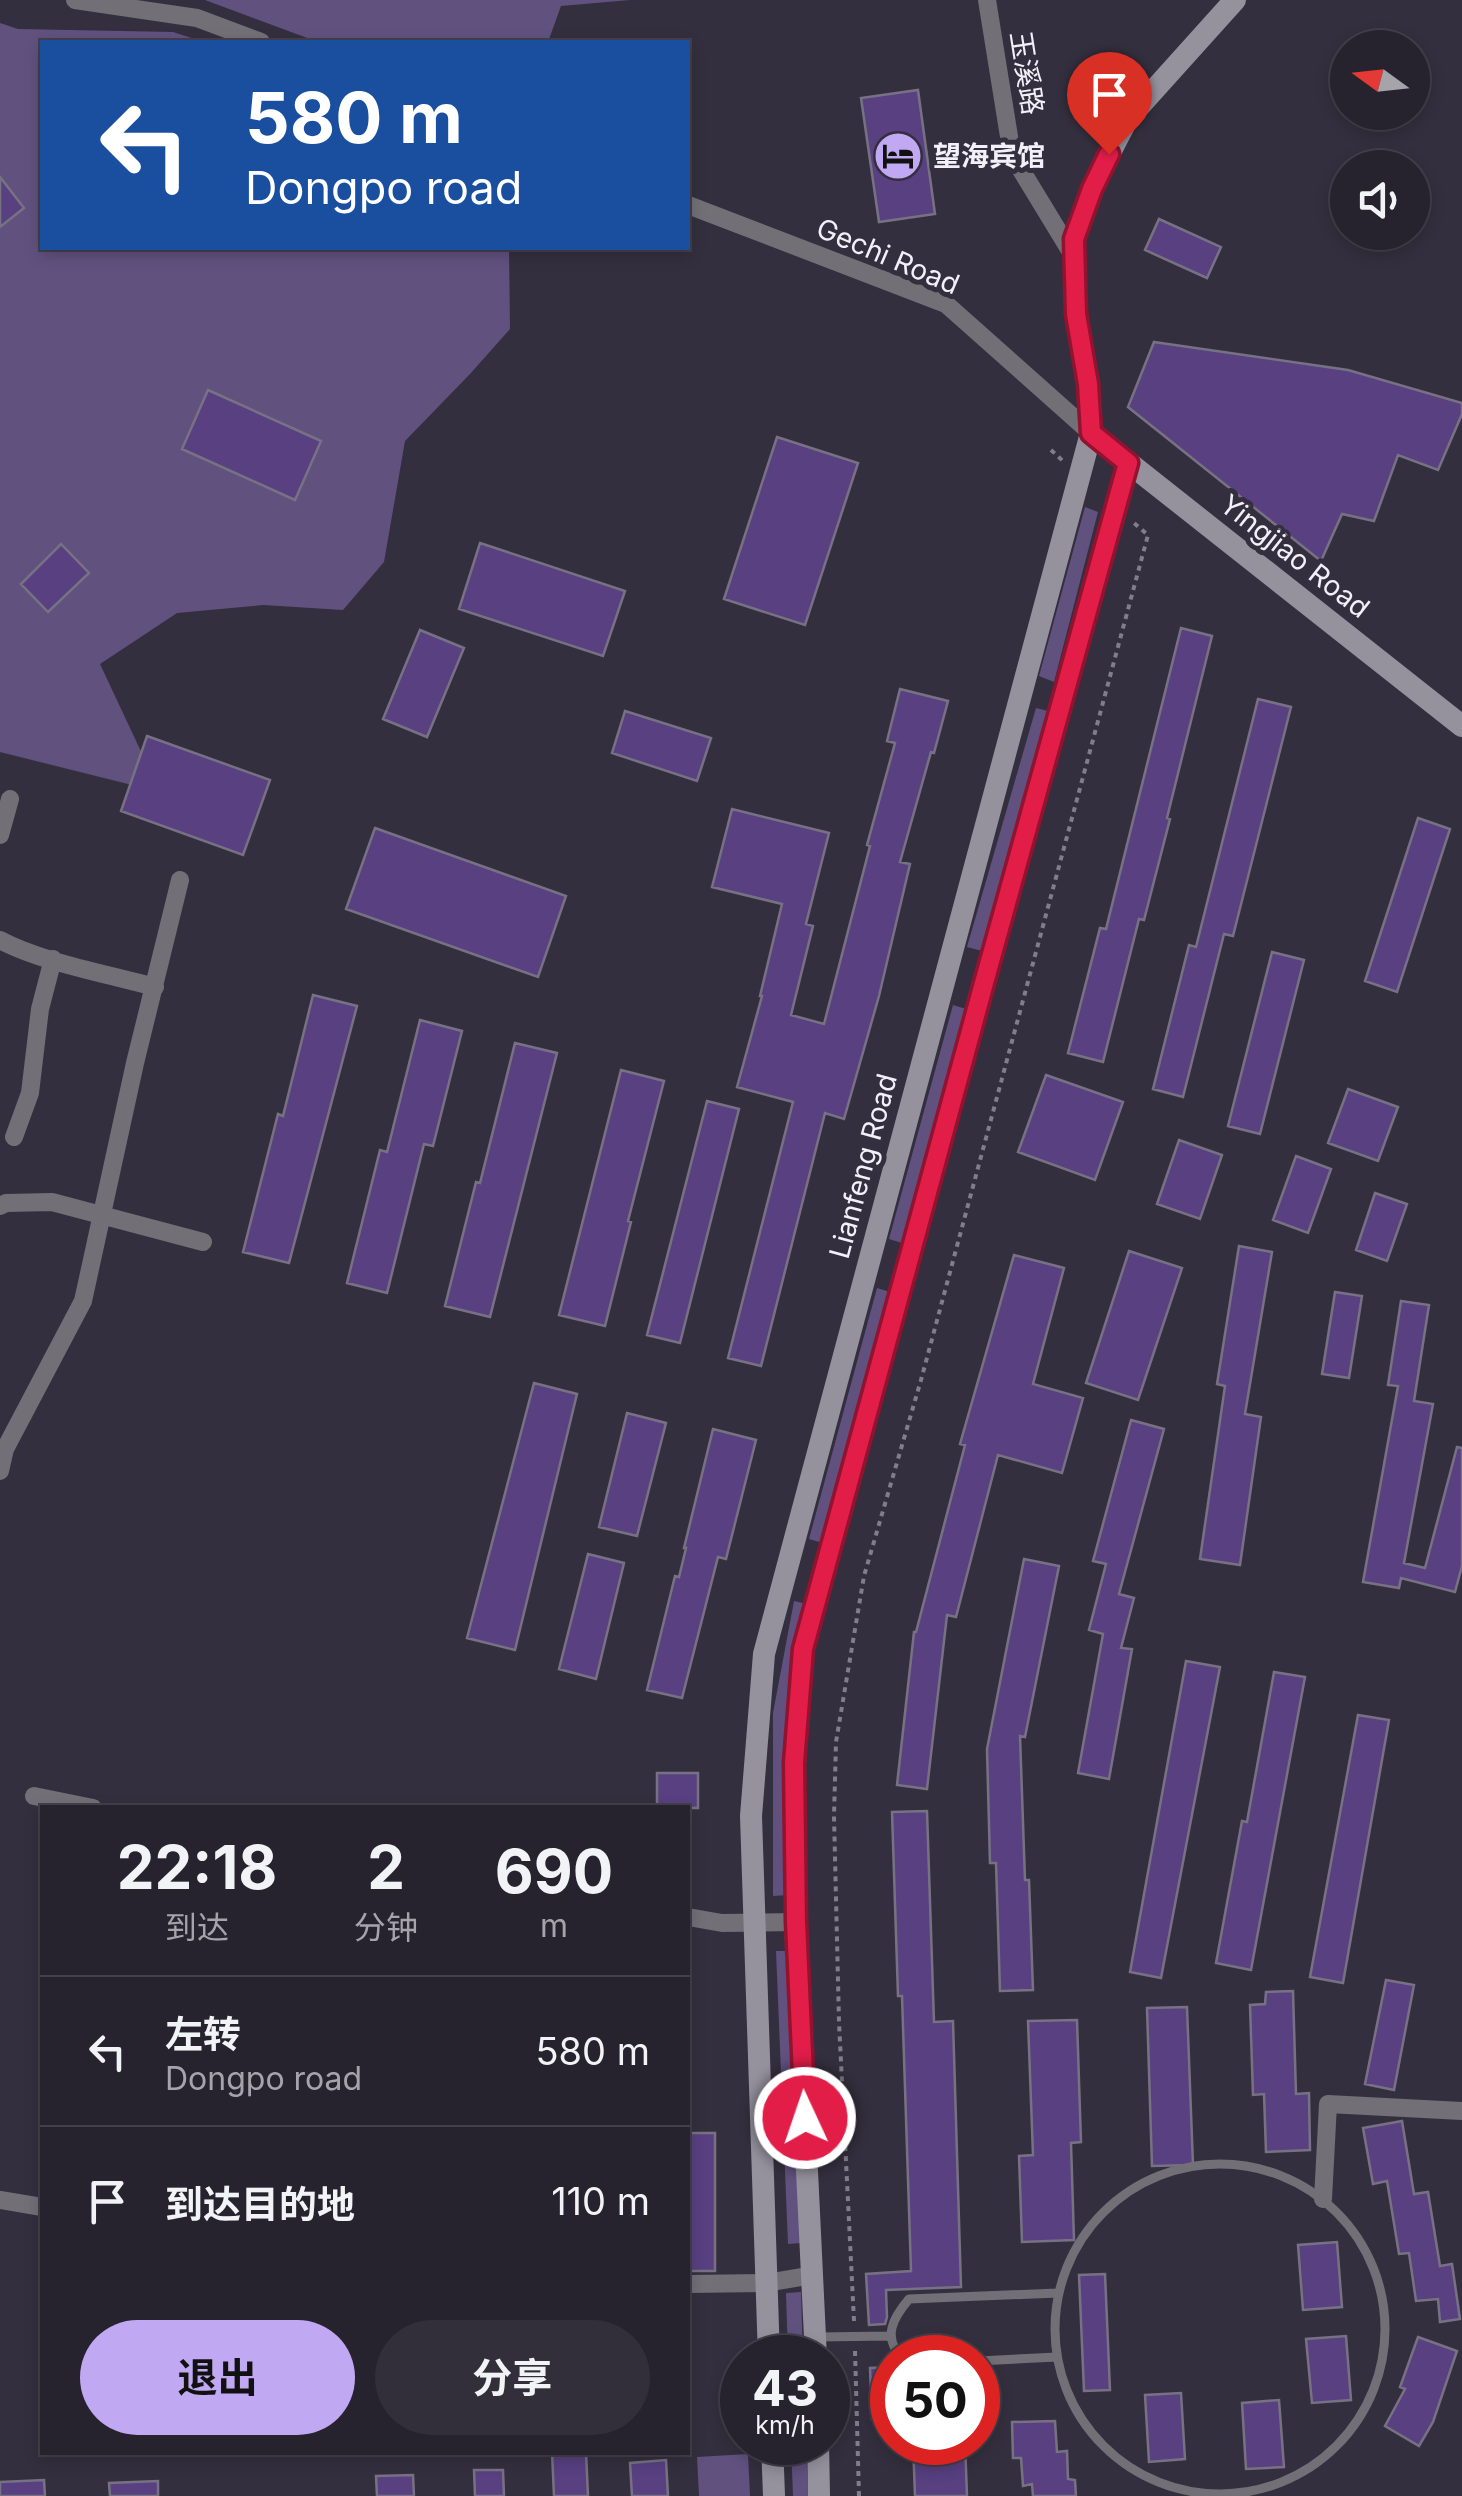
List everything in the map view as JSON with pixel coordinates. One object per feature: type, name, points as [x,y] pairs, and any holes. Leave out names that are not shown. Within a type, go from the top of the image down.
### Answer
[{"type":"main road","name":"Lianfeng Road","points":[[768,2335],[751,1816],[764,1654],[1091,433],[1088,384],[1076,314],[1074,239],[1092,189],[1127,120],[1235,0]]},
{"type":"main road","name":"Yingjiao Road","points":[[1091,433],[1462,726]]},
{"type":"main road","points":[[816,2335],[796,1922],[794,1763],[803,1649],[1128,463]]},
{"type":"main road","points":[[773,2465],[774,2496]]},
{"type":"main road","points":[[819,2465],[820,2496]]},
{"type":"street","points":[[75,0],[197,18],[256,40]]},
{"type":"street","points":[[189,0],[197,18]]},
{"type":"street","name":"玉溪路","points":[[987,0],[1012,155],[1074,257]]},
{"type":"street","name":"Gechi Road","points":[[690,207],[946,304],[1091,433]]},
{"type":"street","points":[[0,835],[10,799]]},
{"type":"street","points":[[0,1471],[5,1449],[83,1301],[180,880]]},
{"type":"street","points":[[0,940],[12,947],[155,986]]},
{"type":"street","points":[[14,1137],[30,1093],[40,1009],[53,959]]},
{"type":"street","points":[[0,1206],[52,1202],[203,1242]]},
{"type":"street","points":[[34,1796],[79,1805]]},
{"type":"street","points":[[690,1917],[722,1923],[796,1922]]},
{"type":"street","points":[[1324,2198],[1328,2104],[1462,2111]]},
{"type":"street","points":[[0,2200],[40,2208]]},
{"type":"street","points":[[690,2284],[766,2283],[813,2274]]},
{"type":"lane","points":[[1220,2162],[1275,2172],[1324,2198],[1360,2240],[1381,2290],[1385,2345],[1371,2398],[1340,2444],[1296,2477],[1244,2495],[1213,2496],[1158,2483],[1110,2454],[1075,2410],[1057,2356],[1054,2324],[1058,2293],[1080,2241],[1117,2199],[1166,2172],[1220,2162]]},
{"type":"lane","points":[[890,2335],[897,2312],[910,2299],[1058,2293]]},
{"type":"lane","points":[[850,2337],[870,2336]]},
{"type":"lane","points":[[1000,2360],[1057,2356]]},
{"type":"path","points":[[1051,450],[1079,476]]},
{"type":"path","points":[[859,2496],[855,2336],[838,2022],[836,1742],[864,1576],[931,1344],[1148,535],[1116,507]]},
{"type":"shaded area","points":[[205,0],[630,0],[561,6],[549,40],[313,40]]},
{"type":"shaded area","points":[[0,23],[18,29],[173,32],[198,40],[40,40],[40,250],[509,250],[510,329],[405,441],[384,562],[343,610],[263,605],[177,613],[100,664],[160,792],[0,752]]},
{"type":"shaded area","points":[[1085,507],[1098,512],[1054,682],[1039,676]]},
{"type":"shaded area","points":[[1036,708],[1048,711],[982,951],[967,947]]},
{"type":"shaded area","points":[[953,1005],[966,1009],[902,1243],[889,1239]]},
{"type":"shaded area","points":[[877,1288],[890,1292],[823,1543],[809,1539]]},
{"type":"shaded area","points":[[794,1601],[807,1604],[788,1895],[773,1896],[773,1713]]},
{"type":"shaded area","points":[[776,1951],[790,1951],[802,2243],[788,2244]]},
{"type":"shaded area","points":[[801,2292],[802,2335],[787,2335],[786,2293]]},
{"type":"shaded area","points":[[720,2456],[720,2465],[749,2465],[750,2496],[699,2496],[697,2457]]},
{"type":"shaded area","points":[[792,2465],[807,2465],[808,2496],[793,2496]]},
{"type":"building","points":[[1103,66],[1126,80],[1099,125],[1076,111]]},
{"type":"building","name":"望海宾馆","points":[[918,90],[935,214],[879,222],[861,98]]},
{"type":"building","points":[[0,177],[24,208],[0,227]]},
{"type":"building","points":[[1159,219],[1221,247],[1207,278],[1145,250]]},
{"type":"building","points":[[1154,342],[1348,370],[1462,403],[1462,414],[1438,470],[1398,455],[1374,521],[1342,514],[1321,561],[1128,407]]},
{"type":"building","points":[[208,390],[321,441],[295,500],[182,449]]},
{"type":"building","points":[[777,437],[858,463],[805,625],[724,599]]},
{"type":"building","points":[[480,543],[625,591],[603,656],[459,609]]},
{"type":"building","points":[[61,544],[89,573],[48,612],[21,584]]},
{"type":"building","points":[[1181,628],[1212,636],[1167,818],[1170,819],[1144,920],[1139,919],[1103,1062],[1068,1053],[1100,928],[1106,929]]},
{"type":"building","points":[[420,630],[464,648],[427,737],[383,719]]},
{"type":"building","points":[[900,689],[948,701],[900,862],[910,864],[879,996],[844,1119],[825,1113],[761,1366],[728,1358],[793,1102],[737,1087],[782,904],[712,887],[732,809],[829,833],[806,924],[813,926],[791,1015],[824,1024],[895,743],[887,741]]},
{"type":"building","points":[[1258,699],[1291,707],[1233,936],[1224,934],[1183,1097],[1153,1089],[1189,945],[1196,947]]},
{"type":"building","points":[[625,711],[711,738],[697,781],[612,753]]},
{"type":"building","points":[[147,736],[270,780],[243,855],[121,811]]},
{"type":"building","points":[[1418,818],[1450,829],[1397,992],[1365,981]]},
{"type":"building","points":[[375,828],[566,896],[538,977],[346,909]]},
{"type":"building","points":[[1272,952],[1304,960],[1260,1134],[1228,1126]]},
{"type":"building","points":[[313,995],[357,1006],[289,1263],[243,1252]]},
{"type":"building","points":[[420,1020],[462,1031],[433,1146],[424,1144],[387,1293],[347,1283],[380,1150],[387,1152]]},
{"type":"building","points":[[515,1043],[557,1053],[490,1317],[445,1306]]},
{"type":"building","points":[[621,1070],[664,1081],[605,1326],[559,1315]]},
{"type":"building","points":[[1046,1075],[1123,1102],[1095,1180],[1018,1152]]},
{"type":"building","points":[[1348,1089],[1398,1107],[1378,1161],[1328,1143]]},
{"type":"building","points":[[707,1101],[739,1109],[680,1343],[647,1335]]},
{"type":"building","points":[[1179,1140],[1222,1155],[1200,1219],[1157,1204]]},
{"type":"building","points":[[1296,1156],[1331,1169],[1308,1233],[1273,1220]]},
{"type":"building","points":[[1375,1193],[1407,1204],[1387,1261],[1356,1250]]},
{"type":"building","points":[[1239,1246],[1272,1252],[1245,1414],[1261,1417],[1240,1565],[1200,1559],[1225,1386],[1217,1384]]},
{"type":"building","points":[[1129,1251],[1182,1268],[1138,1400],[1086,1383]]},
{"type":"building","points":[[1014,1255],[1064,1268],[1033,1384],[1083,1398],[1062,1473],[998,1455],[956,1617],[947,1615],[927,1789],[897,1785],[914,1632],[965,1445],[960,1444]]},
{"type":"building","points":[[1335,1292],[1362,1296],[1349,1378],[1322,1374]]},
{"type":"building","points":[[1401,1301],[1429,1305],[1414,1401],[1433,1404],[1404,1563],[1425,1568],[1457,1447],[1462,1448],[1462,1566],[1455,1592],[1401,1578],[1399,1588],[1363,1582],[1398,1386],[1388,1385]]},
{"type":"building","points":[[534,1383],[577,1394],[515,1650],[467,1638]]},
{"type":"building","points":[[627,1413],[666,1423],[637,1536],[599,1527]]},
{"type":"building","points":[[1131,1420],[1164,1429],[1119,1594],[1134,1598],[1121,1648],[1132,1649],[1109,1779],[1078,1773],[1103,1634],[1089,1630],[1106,1564],[1093,1561]]},
{"type":"building","points":[[713,1429],[756,1440],[726,1559],[718,1557],[682,1698],[647,1690],[675,1576],[679,1577]]},
{"type":"building","points":[[588,1554],[624,1563],[596,1679],[559,1669]]},
{"type":"building","points":[[1024,1559],[1059,1566],[1025,1737],[1020,1736],[1033,1990],[1000,1991],[996,1863],[990,1863],[987,1749]]},
{"type":"building","points":[[1186,1661],[1220,1667],[1161,1978],[1130,1972]]},
{"type":"building","points":[[1274,1672],[1305,1677],[1251,1970],[1216,1963]]},
{"type":"building","points":[[1358,1715],[1389,1720],[1343,1983],[1310,1977]]},
{"type":"building","points":[[657,1773],[698,1773],[698,1808],[657,1805]]},
{"type":"building","points":[[927,1811],[934,2022],[953,2021],[961,2287],[886,2290],[885,2324],[869,2325],[866,2274],[911,2271],[892,1812]]},
{"type":"building","points":[[1386,1980],[1414,1985],[1394,2090],[1365,2084]]},
{"type":"building","points":[[1293,1991],[1296,2094],[1309,2093],[1310,2150],[1266,2152],[1264,2094],[1253,2095],[1250,2005],[1265,2004],[1266,1992]]},
{"type":"building","points":[[1187,2007],[1193,2165],[1152,2166],[1147,2008]]},
{"type":"building","points":[[1077,2020],[1081,2142],[1071,2143],[1074,2240],[1022,2242],[1019,2156],[1033,2155],[1028,2021]]},
{"type":"building","points":[[1402,2121],[1414,2194],[1428,2192],[1440,2266],[1452,2264],[1460,2319],[1440,2322],[1438,2299],[1416,2301],[1409,2253],[1399,2254],[1387,2181],[1373,2184],[1363,2128]]},
{"type":"building","points":[[690,2133],[715,2133],[715,2271],[690,2271]]},
{"type":"building","points":[[1337,2242],[1342,2307],[1303,2310],[1298,2245]]},
{"type":"building","points":[[1105,2274],[1110,2390],[1084,2391],[1079,2275]]},
{"type":"building","points":[[1346,2336],[1351,2400],[1312,2403],[1306,2339]]},
{"type":"building","points":[[1418,2337],[1457,2351],[1433,2422],[1419,2446],[1385,2426],[1405,2389],[1400,2387]]},
{"type":"building","points":[[1181,2393],[1185,2459],[1149,2462],[1145,2395]]},
{"type":"building","points":[[1279,2400],[1284,2467],[1246,2469],[1242,2403]]},
{"type":"building","points":[[1055,2421],[1057,2452],[1067,2451],[1068,2479],[1075,2480],[1076,2496],[1033,2496],[1032,2484],[1023,2486],[1021,2458],[1013,2458],[1012,2422]]},
{"type":"building","points":[[552,2455],[586,2455],[588,2496],[554,2496]]},
{"type":"building","points":[[666,2460],[668,2496],[632,2496],[630,2463]]},
{"type":"building","points":[[914,2465],[966,2465],[967,2496],[915,2496]]},
{"type":"building","points":[[474,2470],[503,2470],[504,2496],[475,2496]]},
{"type":"building","points":[[413,2475],[414,2496],[377,2496],[376,2476]]},
{"type":"building","points":[[44,2480],[45,2496],[0,2496],[0,2482]]},
{"type":"building","points":[[158,2481],[158,2496],[110,2496],[109,2483]]},
{"type":"place","name":"望海宾馆","points":[[898,156]]},
{"type":"route","points":[[805,2118],[794,1763],[803,1649],[1128,463],[1091,433],[1088,384],[1076,314],[1074,239],[1109,154]]}]
